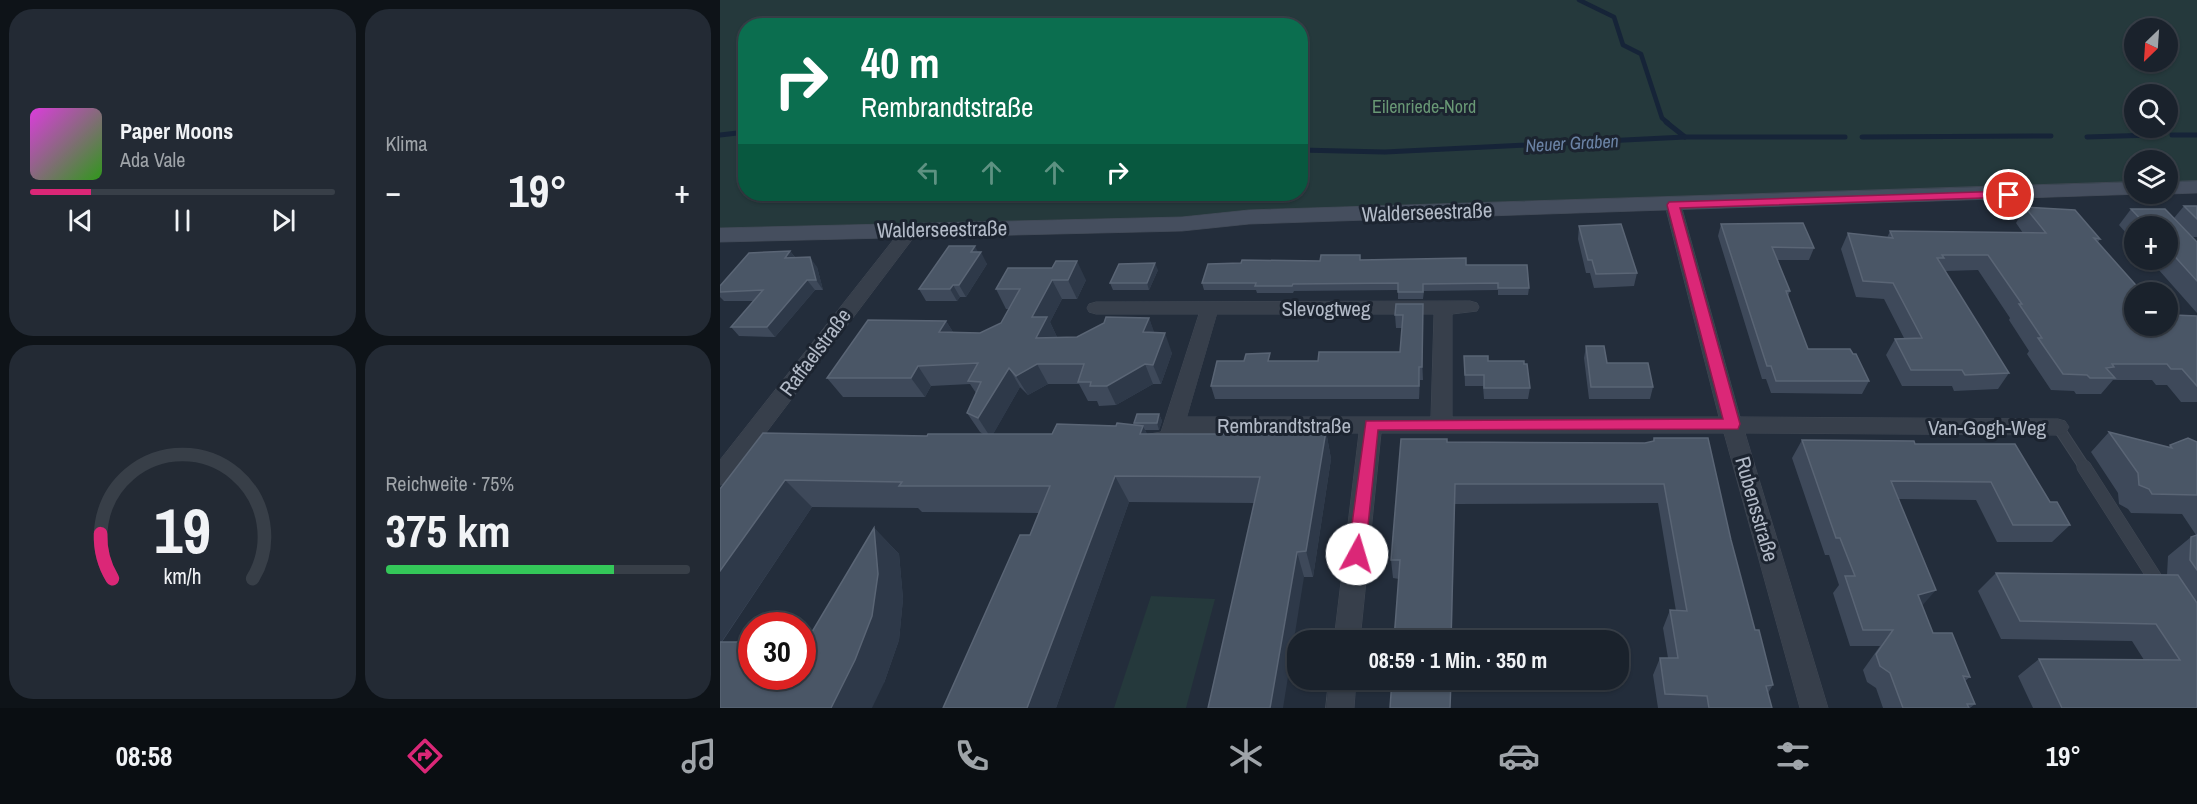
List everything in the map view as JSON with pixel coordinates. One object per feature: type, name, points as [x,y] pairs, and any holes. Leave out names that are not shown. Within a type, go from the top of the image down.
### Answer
[{"type":"street","points":[[2178,188],[2197,188]]},
{"type":"street","name":"Walderseestraße","points":[[720,235],[1182,224],[1249,217],[2124,189]]},
{"type":"street","name":"Rubensstraße","points":[[1673,205],[1732,424],[1814,708]]},
{"type":"street","name":"Raffaelstraße","points":[[720,476],[911,230]]},
{"type":"street","name":"Slevogtweg","points":[[1096,308],[1470,307]]},
{"type":"street","points":[[1136,441],[1169,441],[1210,308]]},
{"type":"street","points":[[1441,425],[1443,308]]},
{"type":"street","name":"Rembrandtstraße","points":[[1174,425],[1732,424]]},
{"type":"street","name":"Van-Gogh-Weg","points":[[1732,424],[2058,427]]},
{"type":"street","points":[[1348,630],[1371,425]]},
{"type":"street","points":[[1340,708],[1342,690]]},
{"type":"lane","name":"Van-Gogh-Weg","points":[[2058,427],[2165,594]]},
{"type":"green space","name":"Eilenriede-Nord","points":[[720,0],[2197,0],[2197,187],[2178,188],[2178,150],[2124,150],[2124,189],[720,235]]},
{"type":"green space","points":[[1151,596],[1215,599],[1186,708],[1114,708]]},
{"type":"building","points":[[2184,206],[2197,206],[2197,219]]},
{"type":"building","points":[[2025,207],[2075,210],[2100,239],[2094,238],[2133,282],[2124,282],[2124,336],[2178,336],[2178,315],[2197,316],[2197,386],[2182,369],[2171,369],[2167,364],[2112,364],[2114,367],[2106,368],[2115,378],[2090,378],[2087,375],[2063,374],[2038,338],[2042,338],[2019,304],[2022,304],[1988,255],[1942,255],[1944,258],[1937,258],[2009,373],[1965,375],[1962,370],[1911,370],[1895,339],[1922,338],[1893,283],[1863,281],[1848,233],[1893,238],[1890,231],[2046,233]]},
{"type":"building","points":[[2131,209],[2165,209],[2172,216],[2138,216]]},
{"type":"building","points":[[2178,222],[2197,242],[2197,281],[2178,260]]},
{"type":"building","points":[[1803,223],[1814,248],[1772,247],[1790,291],[1786,291],[1808,349],[1850,349],[1853,354],[1856,354],[1869,381],[1776,381],[1771,366],[1767,366],[1721,224]]},
{"type":"building","points":[[1621,224],[1637,273],[1596,274],[1592,260],[1588,260],[1579,226]]},
{"type":"building","points":[[949,246],[975,246],[971,252],[981,252],[959,285],[953,285],[950,289],[919,289]]},
{"type":"building","points":[[790,251],[785,258],[810,257],[816,280],[807,280],[767,327],[731,327],[763,290],[720,292],[720,286],[749,253]]},
{"type":"building","points":[[1321,255],[1360,255],[1360,260],[1466,258],[1466,265],[1527,265],[1529,288],[1498,288],[1498,283],[1423,284],[1423,292],[1398,292],[1398,283],[1255,286],[1256,283],[1202,283],[1208,264],[1241,263],[1242,260],[1320,261]]},
{"type":"building","points":[[1056,261],[1077,261],[1068,280],[1052,280],[1032,317],[1047,317],[1036,338],[1077,337],[1104,323],[1106,317],[1149,318],[1143,332],[1165,333],[1153,365],[1145,364],[1107,386],[1090,386],[1091,382],[1078,382],[1084,364],[1037,364],[1016,376],[1009,368],[978,418],[967,413],[981,382],[968,381],[978,363],[918,366],[911,378],[827,378],[868,320],[946,321],[939,332],[980,333],[1001,323],[1020,289],[996,289],[1008,268],[1052,268]]},
{"type":"building","points":[[1155,263],[1147,283],[1110,283],[1119,264]]},
{"type":"building","points":[[1396,304],[1423,304],[1422,367],[1419,367],[1419,386],[1211,386],[1217,361],[1244,361],[1246,354],[1270,353],[1268,361],[1318,361],[1319,352],[1400,352],[1403,315],[1395,315]]},
{"type":"building","points":[[1586,346],[1604,346],[1607,363],[1648,363],[1653,387],[1591,387]]},
{"type":"building","points":[[1464,356],[1488,356],[1488,361],[1524,361],[1524,364],[1527,364],[1530,388],[1484,388],[1484,375],[1465,375]]},
{"type":"building","points":[[1137,414],[1159,414],[1157,423],[1134,423]]},
{"type":"building","points":[[1117,423],[1143,426],[1140,434],[1277,434],[1278,431],[1326,431],[1306,551],[1297,552],[1270,708],[1208,708],[1260,477],[1115,476],[1027,708],[943,708],[1020,535],[1030,535],[1050,486],[899,486],[902,482],[785,480],[720,571],[720,489],[763,433],[927,436],[928,434],[1052,434],[1057,424],[1116,426]]},
{"type":"building","points":[[2109,432],[2172,448],[2170,445],[2188,438],[2197,442],[2197,495],[2152,494],[2149,489],[2139,485],[2138,473]]},
{"type":"building","points":[[1654,438],[1708,438],[1731,540],[1755,630],[1759,630],[1773,685],[1766,686],[1772,708],[1709,708],[1707,696],[1665,694],[1660,658],[1678,658],[1670,610],[1687,611],[1664,484],[1455,484],[1451,630],[1395,630],[1400,560],[1391,560],[1401,439],[1447,439],[1447,442],[1645,443],[1654,441]]},
{"type":"building","points":[[1802,440],[1914,441],[1915,444],[2015,444],[2050,502],[2057,502],[2070,525],[2013,525],[1991,482],[1891,481],[1936,590],[1918,595],[1933,633],[1952,633],[1970,677],[1963,676],[1975,704],[1967,704],[1969,708],[1903,708],[1890,673],[1880,666],[1876,654],[1893,630],[1863,630],[1845,576],[1855,576],[1840,538],[1836,538]]},
{"type":"building","points":[[874,528],[878,574],[872,616],[855,660],[831,708],[720,708],[720,642],[738,642],[738,690],[816,690],[816,625]]},
{"type":"building","points":[[2197,535],[2197,570],[2190,560],[2191,537]]},
{"type":"building","points":[[1996,573],[2178,575],[2197,603],[2197,708],[2062,708],[2039,659],[2180,660],[2156,624],[2020,621]]},
{"type":"building","points":[[1391,690],[1451,690],[1450,708],[1390,708]]},
{"type":"waterway","points":[[1579,0],[1614,17],[1623,45],[1641,54],[1662,118],[1668,123]]},
{"type":"waterway","points":[[1666,122],[1685,137]]},
{"type":"waterway","name":"Neuer Graben","points":[[720,135],[738,133]]},
{"type":"waterway","name":"Neuer Graben","points":[[2178,135],[2197,135]]},
{"type":"waterway","name":"Neuer Graben","points":[[1862,137],[2051,136]]},
{"type":"waterway","name":"Neuer Graben","points":[[2087,137],[2124,136]]},
{"type":"waterway","name":"Neuer Graben","points":[[1308,150],[1385,152],[1685,137]]},
{"type":"waterway","name":"Neuer Graben","points":[[1685,137],[1845,137]]},
{"type":"route","points":[[1357,554],[1371,425],[1732,424],[1673,205],[1909,196],[2009,195]]}]
